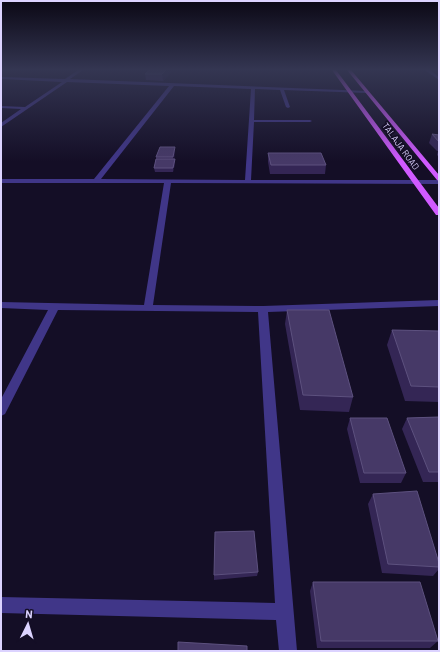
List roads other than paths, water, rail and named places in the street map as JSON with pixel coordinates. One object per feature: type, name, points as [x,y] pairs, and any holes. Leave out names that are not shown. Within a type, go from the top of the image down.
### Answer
[{"type":"main road","name":"TALAJA ROAD","points":[[357,100],[439,213]]},
{"type":"main road","name":"TALAJA ROAD","points":[[373,100],[439,180]]},
{"type":"street","points":[[1,125],[37,100]]},
{"type":"street","points":[[96,181],[160,100]]},
{"type":"street","points":[[248,181],[252,100]]},
{"type":"street","points":[[286,100],[288,107]]},
{"type":"street","points":[[1,107],[26,108]]},
{"type":"street","points":[[251,121],[310,121]]},
{"type":"street","points":[[1,181],[439,180]]},
{"type":"street","points":[[148,308],[168,181]]},
{"type":"street","points":[[1,305],[263,309],[439,303]]},
{"type":"street","points":[[1,411],[56,306]]},
{"type":"street","points":[[263,309],[288,651]]},
{"type":"street","points":[[1,605],[284,612]]}]
